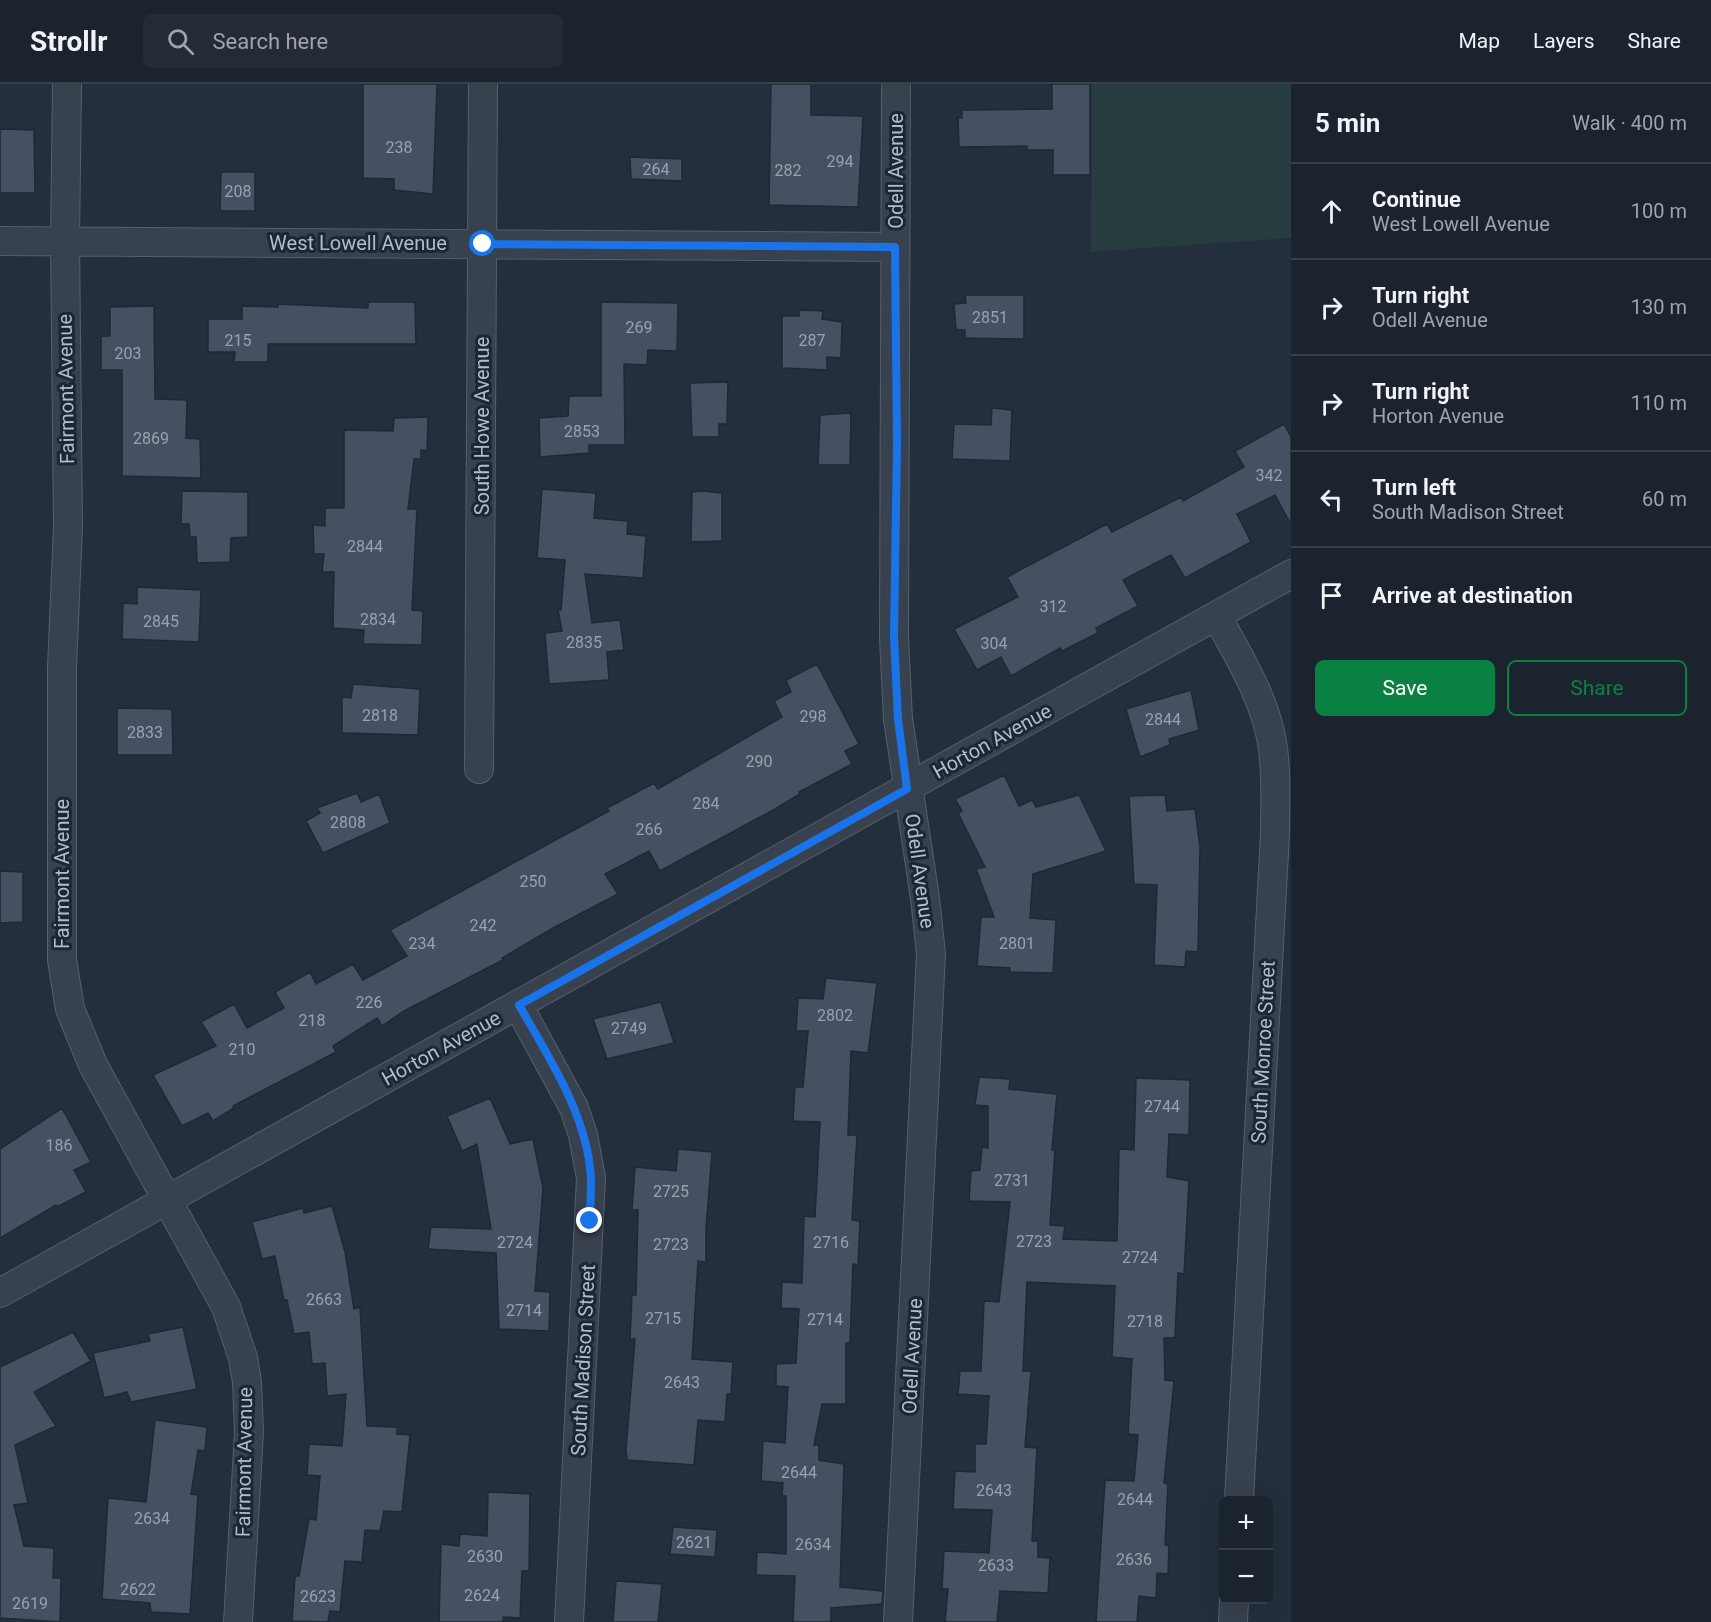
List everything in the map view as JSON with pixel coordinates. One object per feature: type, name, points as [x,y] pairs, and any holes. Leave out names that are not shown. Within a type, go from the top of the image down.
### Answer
[{"type":"street","name":"Fairmont Avenue","points":[[67,84],[64,241],[68,527],[62,666],[62,960],[70,1010],[77,1032],[225,1307],[243,1358],[247,1382],[249,1432],[238,1622]]},
{"type":"street","name":"South Howe Avenue","points":[[479,768],[483,84]]},
{"type":"street","name":"Odell Avenue","points":[[896,84],[897,444],[894,637],[898,719],[907,789],[926,898],[931,954],[898,1622]]},
{"type":"street","name":"West Lowell Avenue","points":[[0,241],[895,247]]},
{"type":"street","name":"Horton Avenue","points":[[0,1293],[1291,574]]},
{"type":"street","name":"South Monroe Street","points":[[1217,616],[1257,691],[1272,741],[1275,770],[1275,834],[1239,1496]]},
{"type":"street","name":"South Madison Street","points":[[519,1005],[574,1108],[583,1135],[591,1178],[569,1622]]},
{"type":"street","points":[[1233,1622],[1234,1604]]},
{"type":"green space","points":[[1092,84],[1291,84],[1291,238],[1091,252]]},
{"type":"building","points":[[363,84],[437,84],[433,194],[394,190],[394,179],[363,178]]},
{"type":"building","points":[[771,84],[811,84],[811,115],[863,116],[858,207],[769,205]]},
{"type":"building","points":[[1052,84],[1090,84],[1090,175],[1053,175],[1053,150],[1027,150],[1027,146],[959,147],[958,118],[962,118],[962,110],[1052,109]]},
{"type":"building","points":[[0,129],[34,130],[35,193],[0,193]]},
{"type":"building","points":[[630,157],[682,159],[682,181],[631,179]]},
{"type":"building","points":[[221,172],[255,172],[255,211],[220,211]]},
{"type":"building","points":[[965,295],[1024,295],[1024,339],[965,338],[965,330],[956,330],[954,304],[966,303]]},
{"type":"building","points":[[368,302],[415,302],[416,344],[268,344],[268,362],[234,362],[235,352],[208,352],[208,319],[242,319],[242,306],[278,307],[278,304],[368,308]]},
{"type":"building","points":[[601,302],[678,303],[677,351],[648,350],[647,365],[624,364],[625,445],[589,445],[589,453],[540,457],[539,418],[568,416],[569,396],[601,396]]},
{"type":"building","points":[[154,306],[155,399],[187,400],[186,438],[200,439],[201,478],[122,476],[122,370],[101,370],[101,336],[110,336],[110,307]]},
{"type":"building","points":[[800,310],[823,311],[822,319],[842,322],[841,358],[827,357],[827,370],[782,368],[782,316],[799,316]]},
{"type":"building","points":[[728,382],[727,424],[719,424],[719,437],[692,437],[690,383]]},
{"type":"building","points":[[992,408],[1012,410],[1010,461],[952,459],[954,424],[991,425]]},
{"type":"building","points":[[851,413],[850,465],[818,465],[820,415]]},
{"type":"building","points":[[428,417],[427,451],[421,450],[421,459],[414,459],[408,509],[417,509],[412,610],[423,611],[422,645],[363,644],[364,630],[333,628],[334,572],[322,572],[324,554],[314,554],[313,525],[325,526],[325,508],[344,508],[344,430],[393,431],[394,418]]},
{"type":"building","points":[[1284,424],[1291,437],[1291,525],[1275,495],[1237,514],[1251,542],[1185,578],[1171,555],[1123,580],[1138,606],[1096,628],[1098,633],[1062,651],[1060,648],[1011,676],[1001,657],[977,670],[954,629],[1018,597],[1007,577],[1107,524],[1112,532],[1181,497],[1183,501],[1244,467],[1235,451]]},
{"type":"building","points":[[542,489],[596,493],[594,518],[628,521],[627,534],[646,536],[643,578],[585,574],[592,623],[620,620],[624,650],[607,652],[609,680],[549,684],[545,633],[562,631],[558,610],[561,610],[565,560],[537,558]]},
{"type":"building","points":[[182,491],[248,492],[248,537],[231,538],[230,562],[197,563],[196,537],[190,537],[189,524],[181,524]]},
{"type":"building","points":[[692,492],[722,493],[722,541],[691,542]]},
{"type":"building","points":[[137,587],[201,590],[199,642],[122,639],[123,603],[137,604]]},
{"type":"building","points":[[817,664],[859,744],[845,751],[852,764],[799,792],[800,794],[775,809],[660,871],[649,851],[605,874],[618,894],[555,927],[502,958],[503,960],[404,1011],[382,1026],[377,1018],[333,1046],[336,1052],[233,1106],[234,1108],[213,1121],[208,1113],[182,1126],[153,1075],[216,1046],[201,1022],[234,1004],[247,1028],[284,1008],[275,992],[310,972],[316,984],[353,964],[363,980],[407,956],[390,930],[609,811],[607,808],[654,783],[658,789],[782,717],[774,701],[791,692],[786,680]]},
{"type":"building","points":[[353,684],[420,689],[418,735],[342,733],[342,697],[351,698]]},
{"type":"building","points":[[1191,690],[1199,730],[1169,739],[1170,745],[1140,757],[1126,709]]},
{"type":"building","points":[[117,708],[172,709],[173,755],[117,755]]},
{"type":"building","points":[[1004,775],[1019,806],[1032,800],[1036,807],[1079,795],[1106,851],[1033,874],[1030,918],[1056,920],[1053,973],[1010,972],[1010,968],[977,966],[981,917],[994,917],[976,869],[985,867],[958,813],[962,811],[955,799]]},
{"type":"building","points":[[357,793],[361,802],[379,794],[390,823],[323,853],[306,821],[320,813],[317,808]]},
{"type":"building","points":[[1165,795],[1167,811],[1195,809],[1200,847],[1198,952],[1186,951],[1185,967],[1154,965],[1157,885],[1134,884],[1129,796]]},
{"type":"building","points":[[0,871],[23,872],[23,922],[0,923]]},
{"type":"building","points":[[826,978],[877,983],[868,1053],[851,1051],[848,1135],[857,1135],[852,1220],[860,1221],[858,1265],[853,1264],[850,1343],[846,1343],[846,1404],[822,1404],[814,1445],[819,1445],[819,1460],[844,1464],[840,1587],[883,1591],[882,1604],[831,1608],[831,1622],[793,1622],[795,1576],[756,1575],[757,1552],[786,1554],[786,1496],[782,1496],[783,1483],[761,1481],[763,1441],[785,1443],[788,1387],[776,1386],[776,1364],[796,1363],[799,1309],[781,1308],[782,1282],[802,1283],[804,1216],[815,1217],[820,1122],[793,1121],[795,1087],[803,1087],[808,1031],[796,1031],[798,998],[823,999]]},
{"type":"building","points":[[661,1002],[674,1043],[607,1059],[593,1019]]},
{"type":"building","points":[[979,1077],[1010,1079],[1009,1089],[1057,1094],[1052,1150],[1055,1150],[1050,1225],[1065,1226],[1063,1239],[1117,1241],[1119,1149],[1134,1150],[1136,1078],[1190,1080],[1189,1135],[1169,1134],[1167,1177],[1189,1181],[1184,1274],[1178,1273],[1175,1338],[1164,1338],[1165,1380],[1174,1381],[1164,1483],[1168,1484],[1165,1545],[1169,1546],[1168,1574],[1157,1573],[1156,1598],[1139,1596],[1137,1622],[1096,1622],[1105,1480],[1134,1481],[1138,1435],[1128,1434],[1132,1359],[1112,1357],[1115,1286],[1027,1282],[1023,1371],[1031,1371],[1025,1447],[1037,1448],[1032,1541],[1038,1541],[1038,1557],[1050,1558],[1048,1593],[1000,1591],[997,1622],[945,1622],[948,1589],[942,1589],[944,1551],[989,1553],[992,1510],[953,1509],[955,1471],[975,1472],[975,1444],[986,1444],[989,1396],[958,1394],[960,1371],[981,1371],[984,1301],[999,1302],[1010,1202],[969,1201],[971,1171],[980,1170],[982,1147],[988,1148],[988,1106],[975,1105]]},
{"type":"building","points":[[490,1098],[510,1144],[533,1139],[543,1188],[535,1291],[550,1292],[549,1331],[499,1329],[496,1253],[428,1249],[431,1227],[491,1229],[477,1144],[462,1151],[447,1116]]},
{"type":"building","points":[[62,1108],[91,1162],[74,1170],[86,1192],[57,1207],[56,1205],[0,1238],[0,1149]]},
{"type":"building","points":[[678,1149],[712,1152],[706,1262],[698,1261],[692,1359],[733,1362],[731,1394],[727,1394],[725,1422],[698,1420],[694,1465],[627,1460],[626,1449],[635,1339],[630,1339],[632,1295],[636,1295],[638,1210],[632,1210],[635,1167],[676,1171]]},
{"type":"building","points":[[332,1206],[345,1252],[354,1309],[360,1307],[367,1426],[397,1427],[397,1434],[410,1435],[402,1512],[384,1511],[380,1531],[365,1530],[362,1562],[345,1561],[340,1612],[330,1611],[328,1622],[292,1621],[295,1576],[299,1576],[309,1519],[316,1520],[320,1476],[307,1475],[309,1444],[342,1446],[346,1394],[327,1396],[325,1363],[312,1364],[309,1332],[294,1334],[275,1256],[262,1259],[252,1222],[303,1208],[304,1213]]},
{"type":"building","points":[[183,1327],[197,1389],[131,1402],[127,1392],[104,1398],[93,1353],[150,1341],[148,1334]]},
{"type":"building","points":[[73,1332],[91,1361],[34,1392],[56,1426],[15,1445],[28,1503],[14,1505],[24,1546],[54,1548],[53,1578],[61,1578],[60,1622],[0,1618],[0,1367]]},
{"type":"building","points":[[155,1420],[207,1427],[205,1451],[198,1450],[191,1494],[198,1495],[190,1614],[151,1612],[150,1603],[102,1599],[108,1498],[146,1502]]},
{"type":"building","points":[[488,1492],[530,1494],[529,1571],[522,1571],[520,1618],[503,1617],[503,1622],[439,1622],[441,1544],[459,1546],[460,1534],[487,1536]]},
{"type":"building","points":[[673,1527],[717,1530],[715,1557],[670,1554]]},
{"type":"building","points":[[616,1581],[662,1584],[658,1622],[613,1622]]},
{"type":"route","points":[[483,244],[895,247],[897,444],[893,544],[894,637],[898,719],[907,789],[519,1005],[574,1108],[583,1135],[591,1178],[590,1221]]}]
